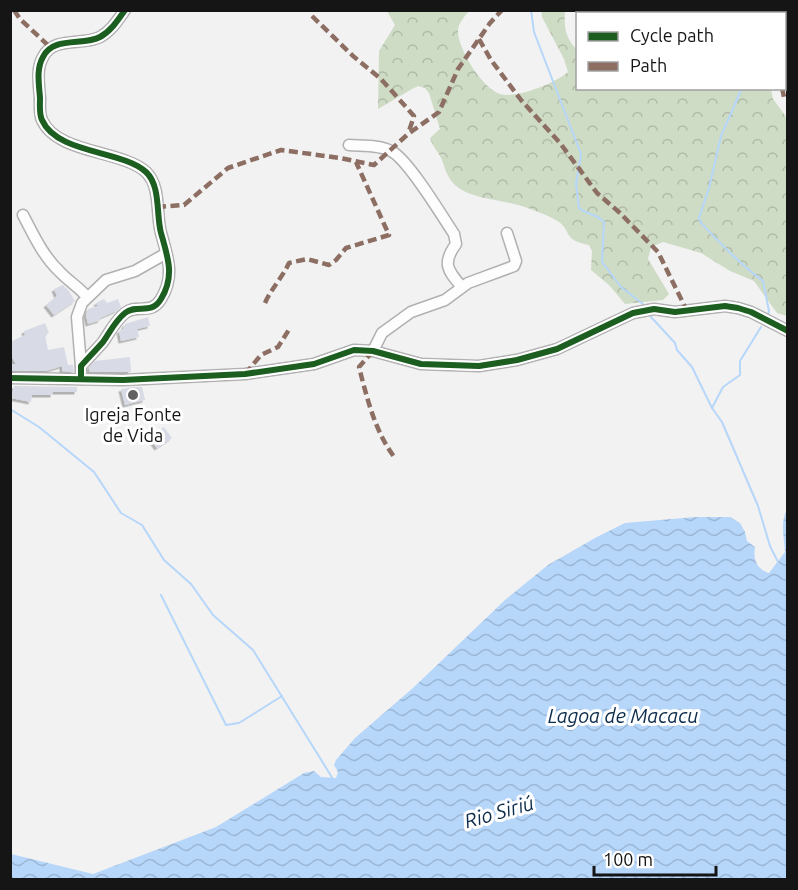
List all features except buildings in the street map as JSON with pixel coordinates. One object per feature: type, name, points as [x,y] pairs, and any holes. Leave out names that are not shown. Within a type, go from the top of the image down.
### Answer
[{"type":"street","points":[[81,366],[103,342],[123,314],[130,309],[151,309],[159,302],[170,276],[169,265],[165,254],[153,182],[147,172],[127,162],[68,143],[48,129],[40,118],[39,65],[44,54],[51,48],[99,38],[108,32],[125,10]]},
{"type":"street","points":[[350,145],[382,147],[404,162],[454,234],[456,244],[448,255],[447,262],[452,275],[462,287]]},
{"type":"street","points":[[23,215],[41,248],[57,270],[77,285],[87,297]]},
{"type":"street","points":[[374,351],[382,333],[411,312],[445,300],[462,287],[514,266],[516,261],[507,233]]},
{"type":"street","points":[[81,380],[77,316],[82,303],[106,280],[135,271],[165,254]]},
{"type":"street","points":[[10,378],[156,380],[245,374],[314,364],[354,350],[374,351],[436,366],[479,366],[517,360],[557,349],[633,313],[654,309],[675,312],[725,306],[738,308],[752,312],[788,331]]},
{"type":"green space","points":[[541,10],[565,11],[566,32],[576,49],[576,90],[771,90],[773,99],[787,118],[787,316],[777,313],[754,281],[730,271],[701,253],[663,242],[651,247],[648,259],[669,294],[663,300],[625,304],[609,285],[591,270],[592,251],[589,245],[570,237],[560,223],[524,207],[473,195],[453,183],[430,138],[440,129],[429,93],[425,88],[418,86],[378,109],[379,51],[395,25],[387,11],[469,11],[458,28],[462,48],[472,67],[486,84],[500,94],[507,95],[535,89],[568,72],[564,59],[542,17]]},
{"type":"water","name":"Lagoa de Macacu","points":[[787,509],[787,879],[11,879],[11,854],[93,874],[216,827],[304,773],[314,771],[321,777],[336,778],[338,772],[334,765],[336,760],[355,738],[413,688],[505,600],[548,565],[625,523],[695,517],[730,517],[740,523],[747,541],[755,547],[755,559],[758,566],[769,573],[785,552],[783,525]]},
{"type":"waterway","points":[[531,10],[534,32],[581,154],[576,184],[579,208],[604,222],[602,262],[621,287],[643,304]]},
{"type":"waterway","points":[[741,90],[721,136],[709,188],[699,218],[723,246],[763,281],[768,315]]},
{"type":"waterway","points":[[651,317],[675,343],[677,350],[692,367],[712,408],[722,422],[758,506],[770,546],[778,562]]},
{"type":"waterway","points":[[712,408],[723,387],[740,375],[740,361],[761,327]]},
{"type":"waterway","points":[[10,409],[39,427],[94,472],[121,513],[142,525],[164,560],[191,584],[213,615],[253,650],[333,779]]},
{"type":"waterway","points":[[161,595],[226,725],[239,723],[282,696]]},
{"type":"marked path","points":[[14,10],[20,19],[51,48]]},
{"type":"marked path","points":[[157,207],[184,205],[228,168],[281,150],[374,165],[408,134],[439,112],[458,69],[490,23],[502,10]]},
{"type":"marked path","points":[[312,16],[353,56],[381,79],[414,116],[408,134]]},
{"type":"marked path","points":[[479,39],[491,60],[521,100],[560,143],[597,193],[658,252],[687,311]]},
{"type":"marked path","points":[[782,90],[784,97],[788,99]]},
{"type":"marked path","points":[[265,303],[289,263],[307,259],[329,265],[346,248],[389,235],[356,162]]},
{"type":"marked path","points":[[245,374],[261,355],[278,347],[290,328]]},
{"type":"marked path","points":[[373,351],[359,367],[377,426],[395,458]]},
{"type":"cycle path","points":[[81,379],[81,366],[103,342],[121,316],[130,310],[153,307],[161,299],[168,282],[169,267],[156,193],[151,178],[135,165],[75,146],[50,131],[40,115],[39,72],[43,57],[48,50],[61,44],[93,40],[104,35],[125,10]]},
{"type":"cycle path","points":[[10,378],[123,380],[245,374],[314,364],[354,350],[373,351],[421,364],[479,366],[517,360],[557,349],[633,313],[654,309],[675,312],[725,306],[738,308],[788,331]]},
{"type":"place","name":"Igreja Fonte de Vida","points":[[133,395]]},
{"type":"water label","name":"Rio Siriú","points":[[499,812]]}]
